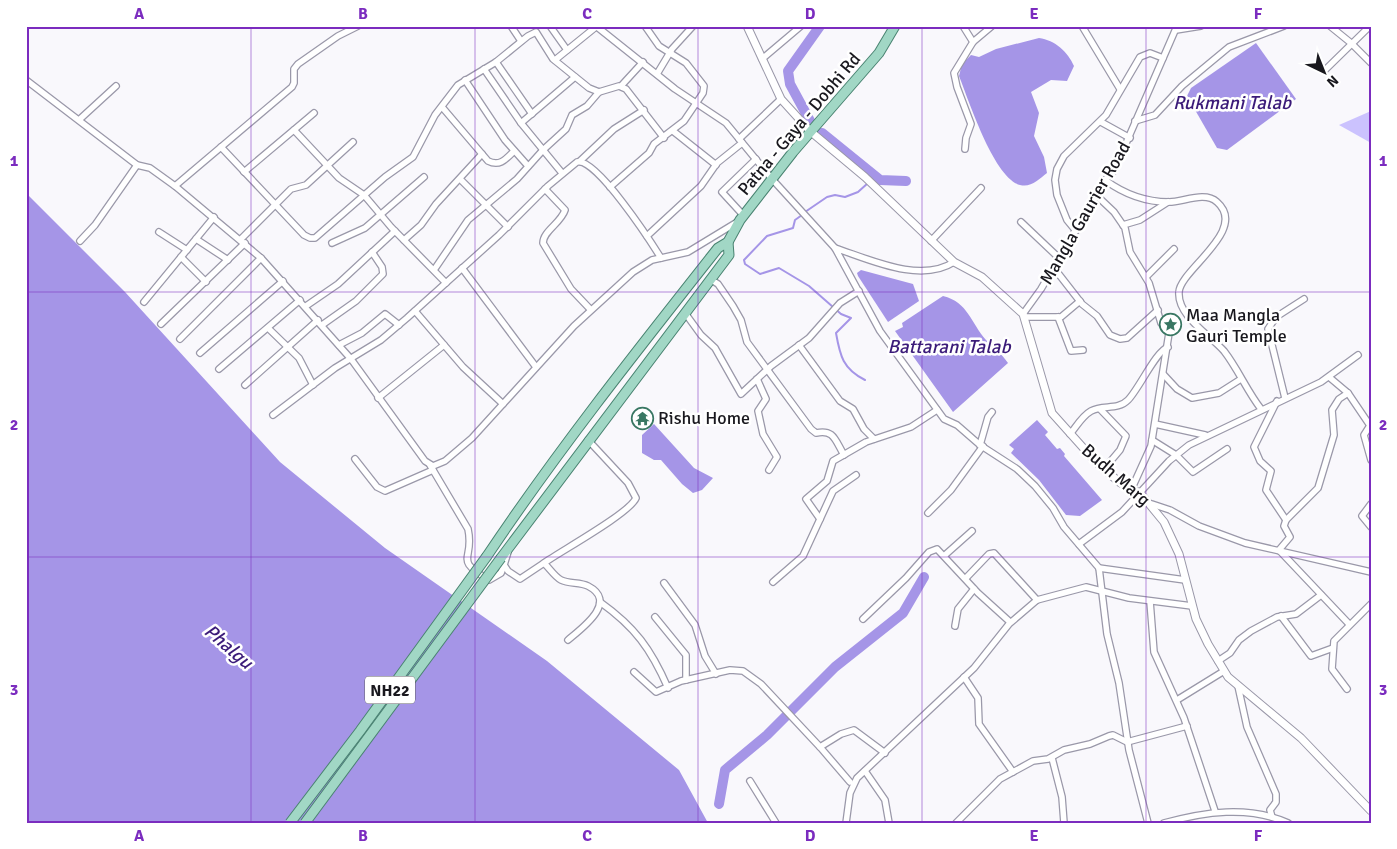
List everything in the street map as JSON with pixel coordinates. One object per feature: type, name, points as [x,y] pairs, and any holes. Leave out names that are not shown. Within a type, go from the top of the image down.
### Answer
[{"type":"main road","name":"Patna - Gaya - Dobhi Rd","points":[[728,242],[742,218],[810,131],[875,58],[895,26]]},
{"type":"main road","points":[[503,562],[509,547],[729,255],[728,242]]},
{"type":"main road","name":"NH22","points":[[290,823],[360,731],[531,494],[667,313],[718,248],[728,242]]},
{"type":"main road","name":"NH22","points":[[305,823],[503,562]]},
{"type":"street","points":[[175,186],[292,87],[295,79],[294,68],[298,64],[333,38],[358,26]]},
{"type":"street","points":[[511,26],[521,41]]},
{"type":"street","points":[[550,26],[567,50]]},
{"type":"street","points":[[554,60],[596,26],[681,93],[723,119],[772,179],[835,248],[880,330],[944,419],[957,425],[1017,469],[1035,486],[1053,508],[1064,527],[1099,568],[1107,634],[1119,683],[1127,742],[1148,823]]},
{"type":"street","points":[[610,187],[648,153],[654,144],[674,130],[698,103],[703,93],[704,86],[684,61],[656,43],[646,26]]},
{"type":"street","points":[[657,74],[669,53],[692,26]]},
{"type":"street","points":[[747,26],[781,99],[810,131],[873,185],[954,262],[982,277],[1023,316],[1063,316],[1080,301]]},
{"type":"street","points":[[762,59],[801,26]]},
{"type":"street","points":[[963,26],[973,42]]},
{"type":"street","points":[[965,149],[966,138],[972,124],[957,87],[954,73],[973,42],[992,26]]},
{"type":"street","points":[[1082,26],[1120,89]]},
{"type":"street","points":[[1177,28],[1202,26]]},
{"type":"street","points":[[1135,121],[1155,115],[1182,86],[1229,47],[1284,26]]},
{"type":"street","points":[[1330,26],[1371,63]]},
{"type":"street","points":[[1325,70],[1370,26]]},
{"type":"street","name":"Mangla Gaurier Road","points":[[1023,316],[1054,268],[1105,180],[1114,171],[1177,28]]},
{"type":"street","points":[[221,147],[306,237],[312,239],[384,177],[413,157],[422,137],[456,88],[465,80],[496,62],[521,41],[536,32],[546,51],[554,60],[589,88],[600,92]]},
{"type":"street","points":[[1076,231],[1067,220],[1059,200],[1055,185],[1057,169],[1064,156],[1101,122],[1110,110],[1120,89],[1140,57],[1146,53],[1163,58]]},
{"type":"street","points":[[496,62],[532,114]]},
{"type":"street","points":[[434,270],[461,228],[511,185],[543,150],[566,129],[572,114],[587,106],[600,92],[621,86],[643,62]]},
{"type":"street","points":[[484,69],[521,124],[562,173]]},
{"type":"street","points":[[521,124],[574,77]]},
{"type":"street","points":[[26,80],[137,164],[150,168],[175,186],[262,258],[351,359],[378,398],[431,467],[468,529],[467,561],[471,569],[489,580],[501,573],[503,562]]},
{"type":"street","points":[[465,80],[514,151],[528,166]]},
{"type":"street","points":[[80,119],[116,86]]},
{"type":"street","points":[[621,86],[644,110],[664,138]]},
{"type":"street","points":[[647,236],[701,186],[716,165],[781,99]]},
{"type":"street","points":[[442,107],[488,160],[497,164],[505,160],[514,151]]},
{"type":"street","points":[[273,415],[399,325],[508,227],[562,173],[580,161],[614,129],[644,110]]},
{"type":"street","points":[[244,172],[314,113]]},
{"type":"street","points":[[1101,122],[1130,138]]},
{"type":"street","points":[[294,130],[343,182],[364,195],[395,231],[446,283]]},
{"type":"street","points":[[674,130],[716,165]]},
{"type":"street","points":[[161,324],[228,260],[291,189],[306,185],[353,142]]},
{"type":"street","points":[[404,240],[421,225],[436,204],[482,154]]},
{"type":"street","points":[[354,459],[377,487],[385,491],[445,461],[463,447],[590,309],[640,267],[661,258],[688,252],[742,218],[722,192],[756,159]]},
{"type":"street","points":[[580,161],[591,167],[610,187],[661,258]]},
{"type":"street","points":[[80,241],[95,225],[137,164]]},
{"type":"street","points":[[332,243],[364,228],[424,178]]},
{"type":"street","points":[[460,179],[508,227]]},
{"type":"street","points":[[1105,180],[1120,191],[1131,195],[1168,202],[1204,197],[1212,198],[1220,205],[1224,218],[1220,236],[1181,282],[1179,296],[1184,309],[1224,352],[1261,409]]},
{"type":"street","points":[[931,240],[981,188]]},
{"type":"street","points":[[545,189],[565,210],[560,220],[543,238],[543,243],[571,289],[590,309]]},
{"type":"street","points":[[1096,195],[1110,207],[1128,234],[1132,256],[1146,277],[1162,326],[1170,334],[1152,440],[1149,452],[1132,488]]},
{"type":"street","points":[[1123,225],[1140,220],[1168,202]]},
{"type":"street","points":[[144,302],[214,217]]},
{"type":"street","points":[[1022,222],[1060,258]]},
{"type":"street","points":[[306,306],[338,284],[395,231]]},
{"type":"street","points":[[160,232],[186,250]]},
{"type":"street","points":[[196,239],[228,260]]},
{"type":"street","points":[[835,248],[909,270],[932,271],[944,269],[954,262]]},
{"type":"street","points":[[1146,277],[1174,249]]},
{"type":"street","points":[[245,384],[320,323],[356,300],[383,274],[382,267],[372,252]]},
{"type":"street","points":[[181,257],[206,282]]},
{"type":"street","points":[[180,338],[262,258]]},
{"type":"street","points":[[462,268],[536,367]]},
{"type":"street","points":[[1054,268],[1080,301],[1097,316],[1110,335],[1120,340],[1127,338],[1158,310]]},
{"type":"street","points":[[710,279],[718,284],[733,306],[741,320],[747,342],[769,368],[811,429],[816,433],[824,430],[829,432],[844,455]]},
{"type":"street","points":[[200,353],[283,281]]},
{"type":"street","points":[[684,313],[701,335],[715,348],[739,393],[743,394],[769,368],[799,345],[838,306],[859,291]]},
{"type":"street","points":[[1285,398],[1268,329],[1276,317],[1304,299]]},
{"type":"street","points":[[219,369],[300,300]]},
{"type":"street","points":[[415,311],[473,377],[503,404]]},
{"type":"street","points":[[339,345],[367,330],[385,314],[399,325]]},
{"type":"street","name":"Budh Marg","points":[[1023,316],[1050,407],[1070,434],[1104,469],[1119,482],[1141,494],[1152,504],[1164,522],[1176,548],[1200,629],[1224,672],[1238,686],[1301,738],[1368,802],[1371,811]]},
{"type":"street","points":[[1058,317],[1071,351],[1083,350]]},
{"type":"street","points":[[268,328],[302,361],[306,374],[313,385]]},
{"type":"street","points":[[378,398],[444,345]]},
{"type":"street","points":[[799,345],[840,401],[853,409],[864,429],[874,439]]},
{"type":"street","points":[[1070,434],[1089,412],[1113,408],[1126,402],[1145,379],[1161,350],[1168,348]]},
{"type":"street","points":[[1079,544],[1122,512],[1189,444],[1329,377],[1358,355]]},
{"type":"street","points":[[1164,375],[1177,390],[1192,398],[1219,393],[1241,379]]},
{"type":"street","points":[[1329,377],[1348,393],[1370,426],[1364,433],[1364,440],[1371,460]]},
{"type":"street","points":[[758,379],[766,399],[758,410],[761,429],[777,457],[769,470]]},
{"type":"street","points":[[1279,550],[1290,537],[1284,526],[1286,520],[1318,488],[1334,435],[1332,410],[1339,399],[1348,393]]},
{"type":"street","points":[[1277,401],[1254,447],[1258,458],[1271,471],[1266,490],[1286,520]]},
{"type":"street","points":[[1100,409],[1126,436],[1120,450],[1104,469]]},
{"type":"street","points":[[820,519],[806,498],[827,481],[833,461],[874,439],[911,427],[937,410]]},
{"type":"street","points":[[928,513],[951,490],[982,445],[988,417],[992,412]]},
{"type":"street","points":[[1155,424],[1205,435]]},
{"type":"street","points":[[503,562],[508,571],[520,579],[632,505],[636,498],[628,483],[588,440]]},
{"type":"street","points":[[1152,440],[1176,456],[1193,472],[1227,449]]},
{"type":"street","points":[[773,582],[803,556],[833,491],[856,475]]},
{"type":"street","points":[[1152,504],[1170,510],[1199,526],[1245,543],[1306,558],[1370,570]]},
{"type":"street","points":[[1371,504],[1362,516],[1371,527]]},
{"type":"street","points":[[945,555],[972,531]]},
{"type":"street","points":[[863,618],[906,578],[929,552],[937,548],[974,588],[1010,622]]},
{"type":"street","points":[[1279,550],[1349,624]]},
{"type":"street","points":[[966,578],[989,554],[994,553],[1037,600]]},
{"type":"street","points":[[544,563],[562,581],[589,587],[600,602],[628,623],[655,659],[668,688]]},
{"type":"street","points":[[1099,568],[1185,580]]},
{"type":"street","points":[[664,583],[690,618],[705,656],[716,674]]},
{"type":"street","points":[[846,823],[852,786],[865,771],[964,677],[1010,622],[1037,600],[1086,587],[1150,601],[1192,606]]},
{"type":"street","points":[[955,626],[958,609],[974,588]]},
{"type":"street","points":[[1218,661],[1230,653],[1243,636],[1281,616],[1296,614],[1322,595]]},
{"type":"street","points":[[1150,601],[1154,652],[1187,726],[1215,811]]},
{"type":"street","points":[[568,640],[595,615],[600,602]]},
{"type":"street","points":[[1347,689],[1333,673],[1335,639],[1371,604]]},
{"type":"street","points":[[1281,616],[1311,656],[1333,648]]},
{"type":"street","points":[[655,617],[686,655],[686,680]]},
{"type":"street","points":[[634,672],[652,691],[656,692],[686,680],[734,670],[747,672],[780,703],[850,782]]},
{"type":"street","points":[[1177,700],[1224,672]]},
{"type":"street","points":[[964,677],[978,698],[979,724],[1012,772]]},
{"type":"street","points":[[1238,686],[1247,727],[1276,794],[1276,802],[1270,810],[1272,817]]},
{"type":"street","points":[[956,823],[995,784],[1032,761],[1052,758],[1064,750],[1090,744],[1109,736],[1116,736],[1127,742],[1187,726]]},
{"type":"street","points":[[820,748],[841,734],[854,730],[885,752]]},
{"type":"street","points":[[1052,758],[1062,797],[1064,823]]},
{"type":"street","points":[[865,771],[884,800],[889,823]]},
{"type":"street","points":[[750,781],[776,823]]},
{"type":"street","points":[[1164,823],[1215,811],[1242,812],[1272,817],[1288,823]]},
{"type":"shaded area","points":[[1371,111],[1371,143],[1339,125]]},
{"type":"water","points":[[1039,38],[1056,44],[1068,56],[1074,66],[1067,81],[1051,80],[1031,92],[1039,113],[1034,136],[1044,157],[1047,173],[1035,182],[1024,186],[1010,179],[992,154],[959,76],[962,64],[971,55],[979,57],[996,49]]},
{"type":"water","name":"Rukmani Talab","points":[[1256,43],[1296,99],[1227,150],[1217,148],[1187,96],[1191,88]]},
{"type":"water","name":"Phalgu","points":[[26,193],[125,292],[280,462],[385,548],[547,661],[679,770],[708,823],[26,823]]},
{"type":"water","points":[[861,270],[913,284],[919,301],[888,322],[858,276],[857,273]]},
{"type":"water","name":"Battarani Talab","points":[[943,296],[964,308],[986,340],[1008,363],[953,412],[895,331],[903,327],[902,323]]},
{"type":"water","points":[[1037,420],[1048,432],[1045,435],[1057,449],[1060,448],[1065,454],[1064,456],[1102,500],[1080,516],[1066,515],[1039,480],[1011,453],[1014,449],[1009,445]]},
{"type":"water","points":[[654,424],[694,468],[713,478],[702,490],[693,493],[682,484],[661,460],[654,460],[642,453],[642,435]]},
{"type":"waterway","points":[[810,121],[790,84],[788,71],[820,26]]},
{"type":"waterway","points":[[822,133],[880,180],[906,181]]},
{"type":"waterway","points":[[805,212],[827,197],[835,195],[845,197],[858,192],[868,183]]},
{"type":"waterway","points":[[802,215],[795,220],[793,228],[767,236],[744,260],[745,264],[760,274],[779,268],[809,286],[841,314],[851,318],[836,333],[839,348],[847,366],[865,380]]},
{"type":"waterway","points":[[719,804],[725,770],[767,735],[835,667],[903,613],[924,577]]},
{"type":"place","name":"Maa Mangla Gauri Temple","points":[[1170,325]]},
{"type":"place","name":"Rishu Home","points":[[642,418]]}]
